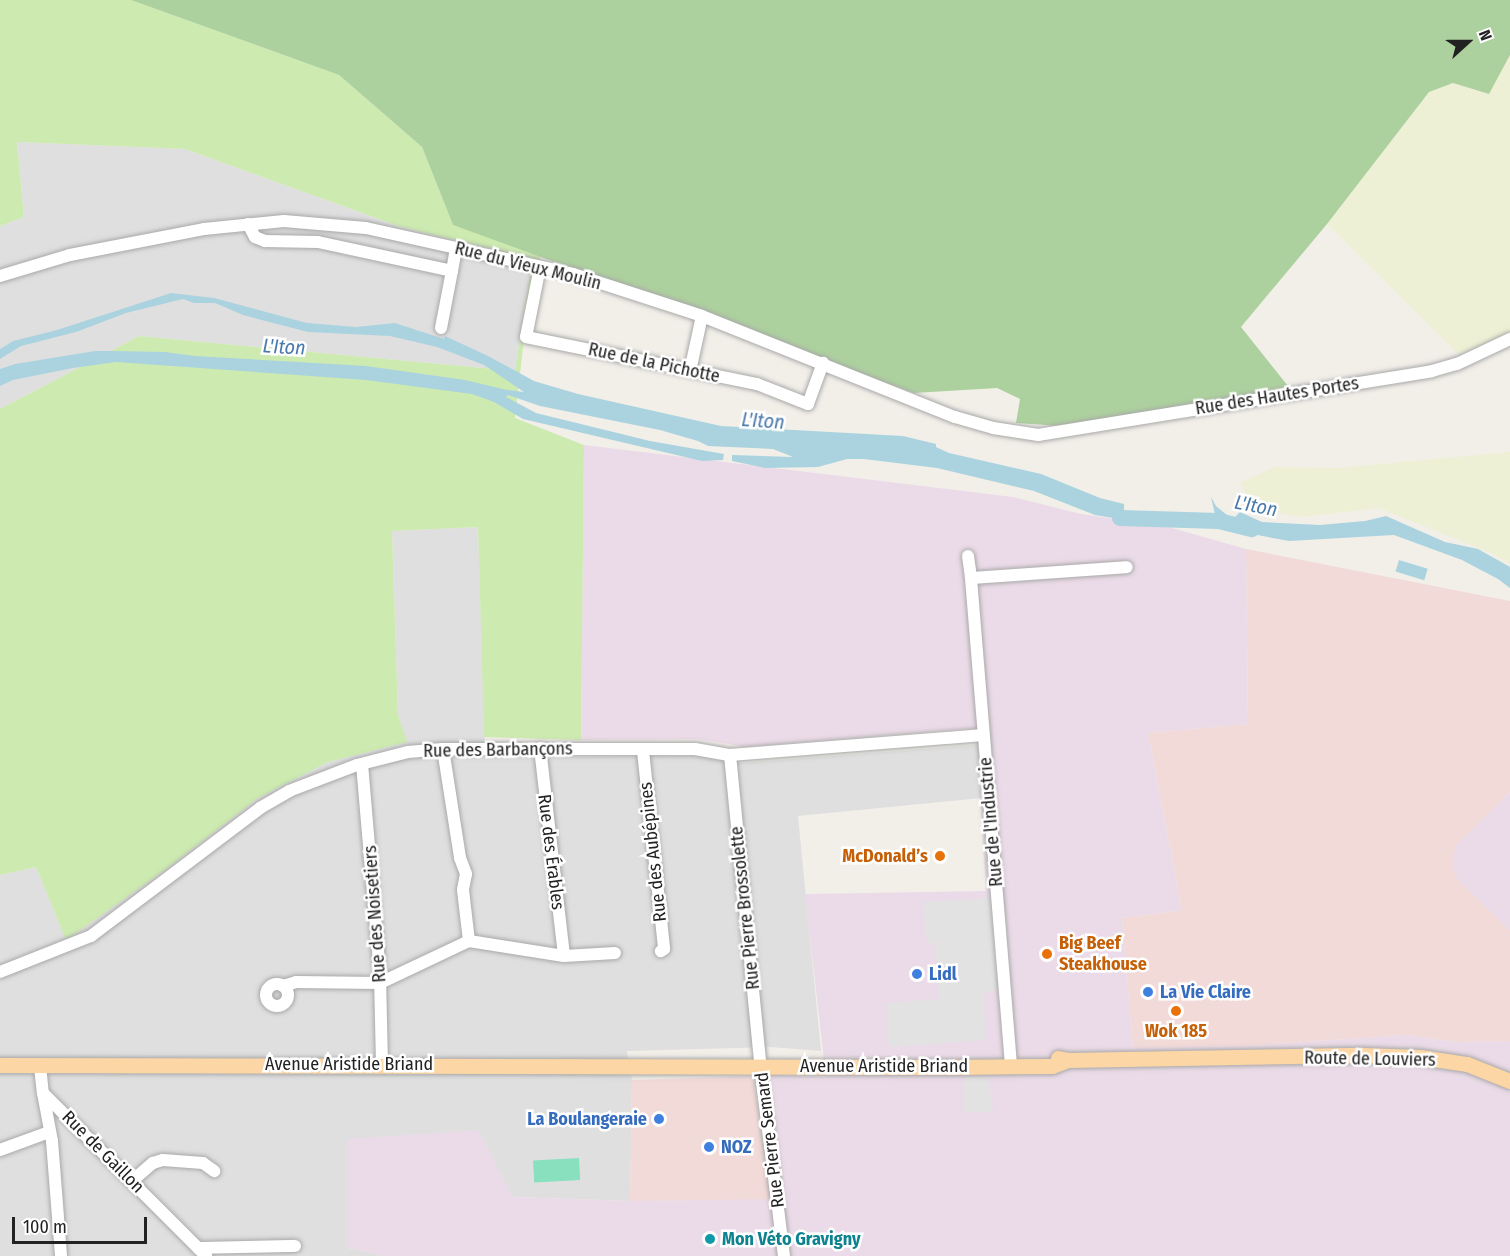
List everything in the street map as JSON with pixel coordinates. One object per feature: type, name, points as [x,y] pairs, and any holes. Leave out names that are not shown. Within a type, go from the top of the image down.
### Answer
[{"type":"main road","name":"Route de Louviers","points":[[1226,1058],[1362,1055],[1420,1057],[1467,1064],[1510,1081]]},
{"type":"main road","name":"Avenue Aristide Briand","points":[[0,1065],[699,1064],[1011,1061],[1053,1057],[1068,1060],[1226,1058]]},
{"type":"street","name":"Rue du Vieux Moulin","points":[[0,276],[70,255],[204,229],[248,224],[317,222],[366,228],[573,274],[702,316],[955,417],[993,428],[1038,435]]},
{"type":"street","points":[[248,224],[255,237],[265,241],[318,242],[452,271]]},
{"type":"street","points":[[441,328],[456,248]]},
{"type":"street","name":"Rue de la Pichotte","points":[[540,267],[526,337],[757,384],[808,404],[823,363]]},
{"type":"street","points":[[690,371],[702,316]]},
{"type":"street","name":"Rue des Hautes Portes","points":[[1038,435],[1432,371],[1457,364],[1510,339]]},
{"type":"street","name":"Rue de l'Industrie","points":[[968,556],[972,578],[1011,1061]]},
{"type":"street","points":[[972,578],[1127,567]]},
{"type":"street","name":"Rue des Barbançons","points":[[0,972],[91,936],[260,808],[289,791],[362,764],[408,752],[443,749],[540,748],[643,751],[695,749],[730,755],[983,735]]},
{"type":"street","name":"Rue des Érables","points":[[540,748],[564,956]]},
{"type":"street","points":[[443,749],[460,858],[466,874],[464,890],[469,941]]},
{"type":"street","name":"Rue des Aubépines","points":[[643,751],[664,949],[661,951]]},
{"type":"street","name":"Rue Pierre Brossolette","points":[[730,755],[761,1063]]},
{"type":"street","name":"Rue des Noisetiers","points":[[362,764],[380,983],[382,1064]]},
{"type":"street","points":[[283,986],[296,981],[380,983],[469,941],[564,956],[615,953]]},
{"type":"street","name":"Rue Pierre Semard","points":[[761,1063],[784,1256]]},
{"type":"street","points":[[40,1066],[61,1256]]},
{"type":"street","name":"Rue de Gaillon","points":[[43,1094],[202,1252]]},
{"type":"street","points":[[0,1150],[49,1132]]},
{"type":"street","points":[[132,1181],[153,1163],[163,1160],[203,1163],[214,1171]]},
{"type":"street","points":[[202,1252],[295,1245]]},
{"type":"shaded area","points":[[17,142],[185,149],[401,227],[532,259],[515,371],[139,336],[0,409],[0,226],[24,217]]},
{"type":"shaded area","points":[[584,445],[1013,497],[1081,514],[1165,526],[1246,549],[1248,724],[1148,733],[1182,910],[1122,918],[1133,1048],[1245,1046],[1406,1035],[1458,1042],[1510,1041],[1510,1256],[385,1256],[348,1248],[348,1139],[478,1130],[513,1197],[630,1201],[782,1199],[771,1075],[826,1077],[805,894],[986,891],[976,728],[748,747],[696,739],[581,740]]},
{"type":"shaded area","points":[[478,527],[485,753],[552,757],[698,756],[741,763],[978,745],[981,798],[798,816],[821,1051],[770,1047],[627,1051],[632,1080],[630,1201],[513,1197],[348,1248],[385,1256],[0,1256],[0,875],[36,867],[66,939],[165,870],[258,798],[328,762],[406,742],[398,715],[392,531]]},
{"type":"shaded area","points":[[1246,549],[1510,601],[1510,792],[1456,845],[1510,931],[1510,1041],[1458,1042],[1406,1035],[1245,1046],[1133,1049],[1122,918],[1182,910],[1148,733],[1248,724]]},
{"type":"shaded area","points":[[1510,792],[1510,931],[1457,879],[1452,864],[1456,845]]},
{"type":"shaded area","points":[[997,898],[1006,989],[983,992],[986,1040],[889,1047],[886,1003],[939,999],[935,943],[927,943],[923,902]]},
{"type":"shaded area","points":[[753,1076],[771,1200],[630,1201],[632,1080]]},
{"type":"shaded area","points":[[964,1077],[988,1077],[993,1112],[964,1112]]},
{"type":"green space","points":[[0,0],[131,0],[339,75],[422,147],[453,225],[541,254],[525,330],[515,418],[584,445],[581,740],[484,737],[478,527],[392,531],[398,715],[407,742],[328,762],[258,798],[165,870],[66,940],[36,867],[0,875],[0,409],[139,336],[515,371],[532,259],[401,227],[185,149],[17,142],[24,217],[0,226]]},
{"type":"green space","points":[[131,0],[1510,0],[1510,55],[1489,94],[1453,83],[1429,92],[1327,224],[1241,327],[1292,391],[1062,426],[1016,423],[1020,399],[997,388],[914,393],[453,225],[422,147],[339,75]]},
{"type":"green space","points":[[1510,55],[1510,336],[1458,354],[1327,224],[1429,92],[1453,83],[1489,94]]},
{"type":"green space","points":[[1510,452],[1510,564],[1491,553],[1379,508],[1301,517],[1253,509],[1240,483],[1273,467],[1338,468]]},
{"type":"green space","points":[[579,1158],[580,1180],[534,1182],[533,1160]]},
{"type":"water","points":[[171,293],[214,298],[307,323],[356,327],[395,323],[444,339],[445,336],[534,381],[578,394],[721,426],[903,436],[936,444],[936,447],[949,453],[1041,474],[1100,498],[1124,504],[1124,513],[1143,515],[1143,523],[1095,515],[1034,491],[937,468],[847,459],[818,467],[765,468],[732,461],[732,455],[793,457],[773,449],[708,446],[660,430],[540,406],[508,395],[506,397],[536,413],[650,441],[724,454],[723,460],[702,461],[523,419],[494,402],[472,394],[366,380],[116,362],[13,380],[0,386],[0,369],[15,364],[95,351],[113,351],[165,352],[195,356],[366,366],[465,380],[524,392],[484,365],[437,347],[390,336],[308,332],[243,315],[215,303],[194,303],[183,299],[126,313],[76,332],[21,346],[0,359],[0,349],[13,341],[57,330]]},
{"type":"water","points":[[1211,497],[1216,506],[1228,516],[1234,518],[1240,512],[1262,522],[1320,525],[1365,521],[1386,516],[1445,542],[1478,549],[1510,567],[1510,588],[1462,560],[1394,535],[1289,541],[1231,530],[1230,522],[1218,527]]},
{"type":"water","points":[[1399,560],[1428,569],[1424,580],[1395,571]]},
{"type":"waterway","name":"L'Iton","points":[[1120,518],[1219,521],[1252,529]]},
{"type":"place","name":"McDonald’s","points":[[940,856]]},
{"type":"place","name":"Big Beef Steakhouse","points":[[1047,954]]},
{"type":"place","name":"Lidl","points":[[917,974]]},
{"type":"place","name":"La Vie Claire","points":[[1148,992]]},
{"type":"place","name":"Wok 185","points":[[1176,1011]]},
{"type":"place","name":"La Boulangeraie","points":[[659,1119]]},
{"type":"place","name":"NOZ","points":[[709,1147]]},
{"type":"place","name":"Mon Véto Gravigny","points":[[710,1239]]}]
